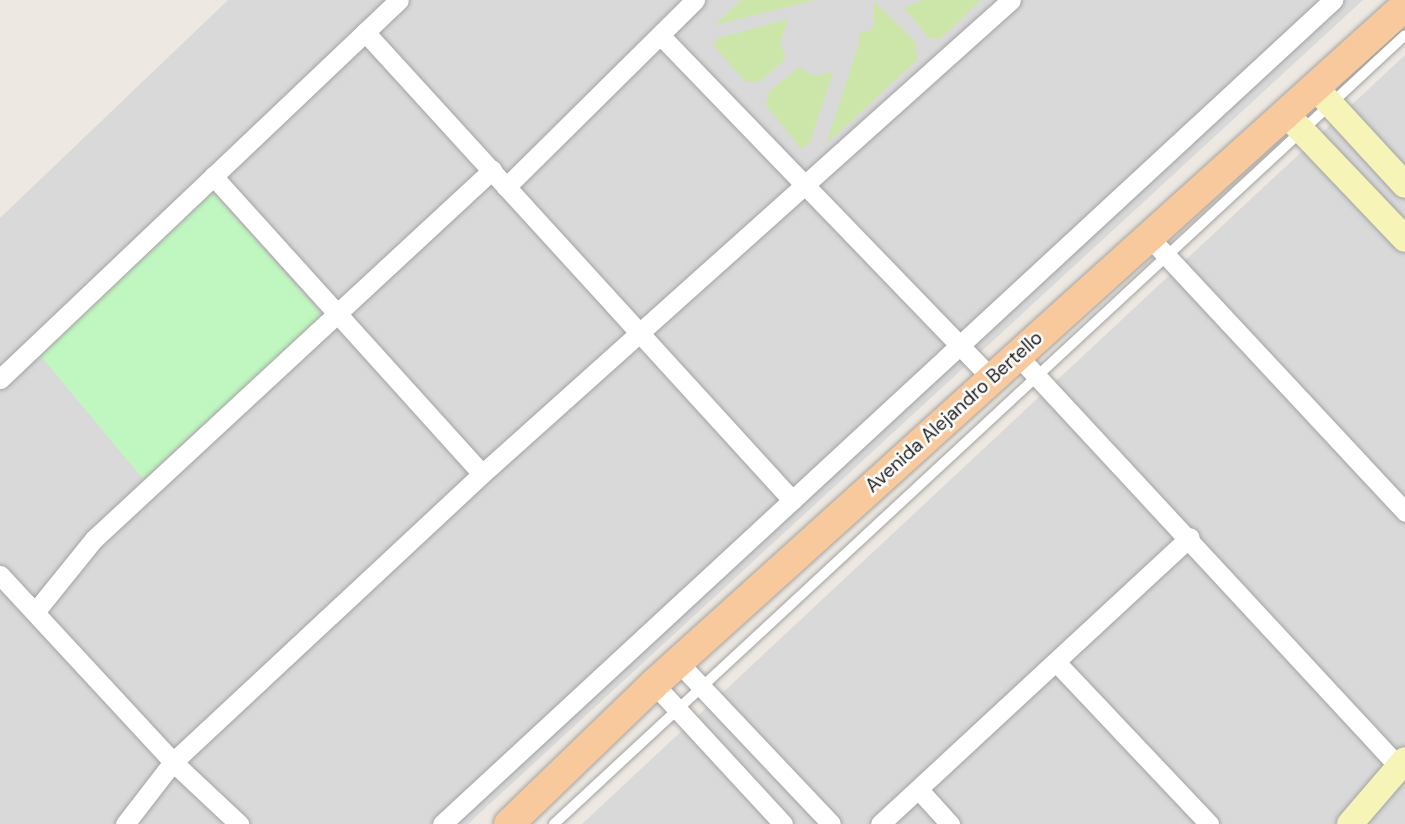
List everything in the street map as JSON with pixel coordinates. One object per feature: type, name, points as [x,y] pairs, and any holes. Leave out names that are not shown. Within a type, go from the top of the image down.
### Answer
[{"type":"main road","name":"Avenida Alejandro Bertello","points":[[509,824],[654,684],[1149,237],[1296,122],[1405,6]]},
{"type":"street","points":[[0,379],[399,0]]},
{"type":"street","points":[[506,187],[695,0]]},
{"type":"street","points":[[125,824],[173,762],[482,474],[1011,0]]},
{"type":"street","points":[[442,824],[1332,0]]},
{"type":"street","points":[[365,32],[792,500]]},
{"type":"street","points":[[660,35],[958,347],[992,379]]},
{"type":"street","points":[[1322,95],[1405,185]]},
{"type":"street","points":[[1296,122],[1405,239]]},
{"type":"street","points":[[35,612],[94,539],[339,316],[492,170]]},
{"type":"street","points":[[213,176],[482,474]]},
{"type":"street","points":[[1149,237],[1405,512]]},
{"type":"street","points":[[1017,355],[1402,764],[1350,824]]},
{"type":"street","points":[[880,824],[920,790],[1190,537]]},
{"type":"street","points":[[0,575],[173,762],[239,824]]},
{"type":"street","points":[[1056,662],[1209,824]]},
{"type":"street","points":[[679,663],[831,824]]},
{"type":"street","points":[[654,684],[783,824]]},
{"type":"street","points":[[920,790],[950,824]]},
{"type":"lane","points":[[1322,95],[1405,35]]},
{"type":"lane","points":[[554,824],[677,707],[1169,258],[1296,122]]},
{"type":"shaded area","points":[[228,0],[1363,0],[468,824],[0,824],[0,218]]},
{"type":"shaded area","points":[[1405,55],[1405,824],[582,824]]},
{"type":"green space","points":[[741,0],[814,0],[715,25]]},
{"type":"green space","points":[[873,0],[916,42],[917,60],[826,144],[859,43],[859,31],[868,32],[874,26]]},
{"type":"green space","points":[[922,0],[981,0],[939,40],[928,37],[904,8]]},
{"type":"green space","points":[[788,19],[780,43],[786,58],[761,81],[746,82],[713,45],[718,38]]},
{"type":"green space","points":[[799,67],[813,76],[833,72],[810,142],[802,150],[766,105],[769,91]]},
{"type":"green space","points":[[213,192],[323,316],[143,479],[40,355]]}]
